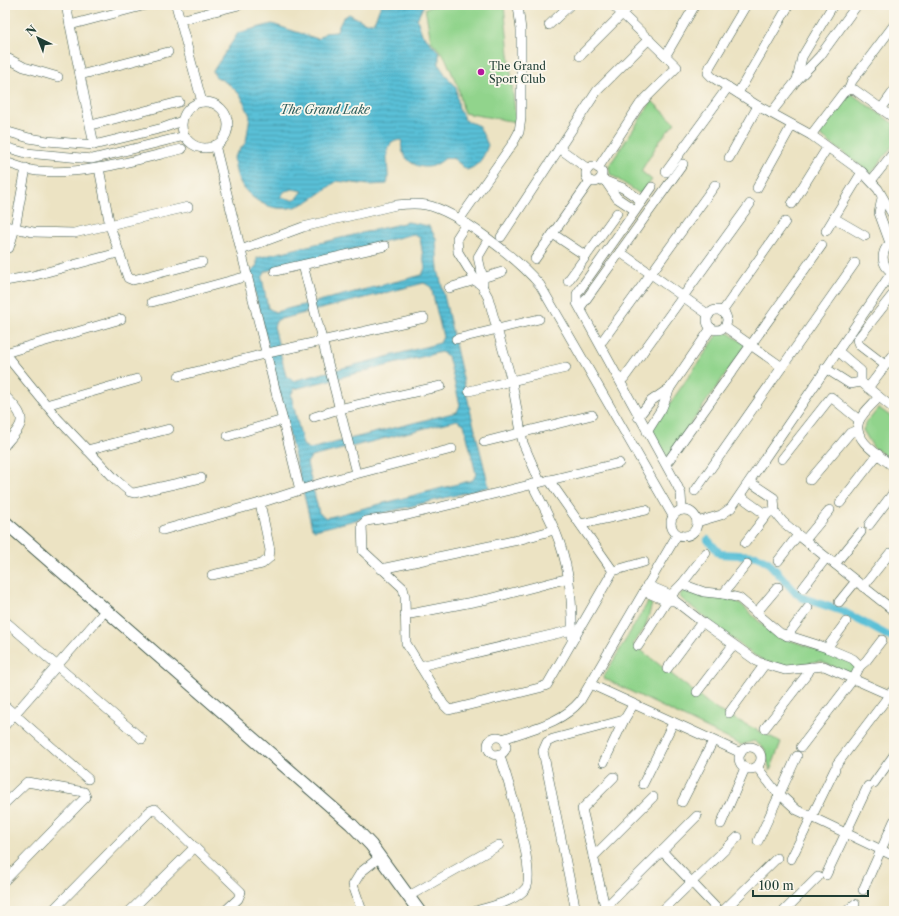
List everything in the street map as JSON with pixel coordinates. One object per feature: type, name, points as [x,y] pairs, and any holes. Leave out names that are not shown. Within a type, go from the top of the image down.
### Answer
[{"type":"street","points":[[66,5],[94,144]]},
{"type":"street","points":[[70,25],[146,5]]},
{"type":"street","points":[[176,5],[202,102]]},
{"type":"street","points":[[180,20],[239,5]]},
{"type":"street","points":[[480,282],[462,260],[457,248],[457,238],[463,222],[513,143],[518,132],[521,118],[521,30],[518,5]]},
{"type":"street","points":[[549,25],[570,5]]},
{"type":"street","points":[[598,168],[640,104],[677,69],[677,65],[666,54],[613,5]]},
{"type":"street","points":[[580,56],[630,5]]},
{"type":"street","points":[[666,54],[695,5]]},
{"type":"street","points":[[746,5],[710,66],[708,73],[712,78],[771,114],[811,135],[862,172],[871,181],[890,208],[894,217]]},
{"type":"street","points":[[738,94],[789,5]]},
{"type":"street","points":[[797,80],[802,57],[833,5]]},
{"type":"street","points":[[771,114],[797,80],[820,56],[857,5]]},
{"type":"street","points":[[811,135],[843,93],[849,89],[852,81],[894,25]]},
{"type":"street","points":[[501,237],[599,88],[649,39]]},
{"type":"street","points":[[80,75],[168,52]]},
{"type":"street","points":[[5,57],[24,67],[58,77]]},
{"type":"street","points":[[666,172],[728,87]]},
{"type":"street","points":[[849,89],[855,90],[894,118]]},
{"type":"street","points":[[881,109],[894,91]]},
{"type":"street","points":[[91,125],[179,102]]},
{"type":"street","points":[[5,131],[41,140],[94,144],[163,128],[182,121],[190,108],[202,102],[218,106],[227,118],[227,132],[223,139],[215,145],[203,148],[196,146],[185,136],[182,121]]},
{"type":"street","points":[[729,158],[758,106]]},
{"type":"street","points":[[757,188],[792,125]]},
{"type":"street","points":[[5,147],[26,153],[92,159],[185,136]]},
{"type":"street","points":[[215,145],[301,489]]},
{"type":"street","points":[[559,148],[588,169]]},
{"type":"street","points":[[792,204],[827,148]]},
{"type":"street","points":[[5,162],[36,170],[66,171],[99,168],[182,149]]},
{"type":"street","points":[[871,181],[894,152]]},
{"type":"street","points":[[582,305],[683,164]]},
{"type":"street","points":[[588,169],[593,167],[598,168],[602,172],[603,181],[617,198],[635,210]]},
{"type":"street","points":[[9,248],[15,228],[26,168]]},
{"type":"street","points":[[99,168],[110,226],[118,253],[128,278],[133,280],[202,262]]},
{"type":"street","points":[[588,169],[586,176],[590,181],[603,181],[623,188],[642,200]]},
{"type":"street","points":[[826,231],[862,172]]},
{"type":"street","points":[[535,259],[590,181]]},
{"type":"street","points":[[603,340],[715,185]]},
{"type":"street","points":[[652,187],[581,288],[576,299],[580,310],[638,417],[677,485],[681,494],[682,510]]},
{"type":"street","points":[[697,522],[721,514],[731,508],[750,482],[825,368],[893,273],[887,269],[883,258],[886,247],[892,242],[879,213],[882,198]]},
{"type":"street","points":[[241,250],[303,226],[396,204],[426,205],[446,212],[463,222],[521,265],[540,285],[673,516]]},
{"type":"street","points":[[624,378],[750,204]]},
{"type":"street","points":[[5,226],[33,232],[74,233],[188,207]]},
{"type":"street","points":[[568,281],[617,213]]},
{"type":"street","points":[[834,218],[864,236]]},
{"type":"street","points":[[722,312],[785,222]]},
{"type":"street","points":[[553,234],[586,256]]},
{"type":"street","points":[[488,240],[478,257],[480,282],[498,329],[512,382],[521,432],[540,482],[569,578],[572,603],[572,640]]},
{"type":"street","points":[[669,460],[822,245]]},
{"type":"street","points":[[276,271],[385,246]]},
{"type":"street","points":[[620,252],[709,315]]},
{"type":"street","points":[[5,281],[32,276],[118,253]]},
{"type":"street","points":[[695,491],[855,263]]},
{"type":"street","points":[[303,265],[356,473]]},
{"type":"street","points":[[449,288],[480,282],[502,272]]},
{"type":"street","points":[[152,302],[248,276]]},
{"type":"street","points":[[885,365],[859,345],[857,340],[894,293]]},
{"type":"street","points":[[716,310],[722,312],[728,320],[725,327],[720,330],[711,328],[707,323],[709,315],[716,310]]},
{"type":"street","points":[[178,376],[268,353],[424,318]]},
{"type":"street","points":[[121,319],[5,354],[46,405],[87,450],[130,492],[134,493],[201,478]]},
{"type":"street","points":[[456,339],[539,319]]},
{"type":"street","points":[[725,327],[782,367]]},
{"type":"street","points":[[647,432],[662,408],[670,388],[711,328]]},
{"type":"street","points":[[838,351],[861,371],[861,382],[894,409]]},
{"type":"street","points":[[868,388],[894,354]]},
{"type":"street","points":[[468,391],[512,382],[566,368]]},
{"type":"street","points":[[825,368],[850,384],[861,382]]},
{"type":"street","points":[[46,405],[137,379]]},
{"type":"street","points":[[314,417],[339,409],[441,386]]},
{"type":"street","points":[[638,417],[651,401],[670,388]]},
{"type":"street","points":[[5,396],[14,405],[22,420],[22,425],[5,445]]},
{"type":"street","points":[[782,459],[831,397],[859,420]]},
{"type":"street","points":[[879,397],[859,420],[857,430],[861,438],[894,467]]},
{"type":"street","points":[[484,442],[592,415]]},
{"type":"street","points":[[228,436],[283,420]]},
{"type":"street","points":[[87,450],[169,429]]},
{"type":"street","points":[[810,480],[850,433],[857,430]]},
{"type":"street","points":[[163,530],[260,503],[356,473],[452,449]]},
{"type":"street","points":[[840,503],[878,454]]},
{"type":"street","points":[[619,463],[408,515],[366,521],[362,525],[362,547],[366,554],[403,588],[405,597],[405,639],[444,705],[449,710],[543,687],[549,681],[613,571],[644,562]]},
{"type":"street","points":[[540,482],[581,524],[613,571]]},
{"type":"street","points":[[744,543],[772,512],[774,498],[750,482]]},
{"type":"street","points":[[868,525],[894,492]]},
{"type":"street","points":[[740,496],[762,512],[772,512],[801,538],[894,610]]},
{"type":"street","points":[[212,575],[262,564],[269,558],[270,550],[260,503]]},
{"type":"street","points":[[581,524],[646,510]]},
{"type":"street","points":[[682,510],[692,512],[697,522],[695,530],[689,536],[677,535],[670,524],[673,516],[682,510]]},
{"type":"street","points":[[778,562],[830,510]]},
{"type":"street","points":[[5,522],[351,824],[380,857],[419,911]]},
{"type":"street","points":[[381,569],[518,540],[554,530]]},
{"type":"street","points":[[835,564],[861,532]]},
{"type":"street","points":[[499,754],[491,752],[489,748],[489,742],[495,737],[503,739],[562,718],[580,702],[677,535]]},
{"type":"street","points":[[638,646],[706,553]]},
{"type":"street","points":[[864,587],[890,553]]},
{"type":"street","points":[[803,588],[826,558]]},
{"type":"street","points":[[723,594],[747,564]]},
{"type":"street","points":[[405,615],[488,599],[569,578]]},
{"type":"street","points":[[839,602],[856,581]]},
{"type":"street","points":[[682,584],[704,592],[723,594],[739,598],[773,628],[787,636],[827,648],[853,659],[860,666]]},
{"type":"street","points":[[756,613],[778,587]]},
{"type":"street","points":[[646,588],[671,599],[733,645],[765,664],[785,670],[824,666],[893,694],[836,766],[791,860]]},
{"type":"street","points":[[787,636],[808,608]]},
{"type":"street","points":[[5,725],[106,610]]},
{"type":"street","points":[[5,621],[142,739]]},
{"type":"street","points":[[667,669],[702,622]]},
{"type":"street","points":[[827,648],[846,622]]},
{"type":"street","points":[[420,666],[572,630]]},
{"type":"street","points":[[801,747],[854,678],[860,666],[866,661],[882,640]]},
{"type":"street","points":[[697,692],[733,645]]},
{"type":"street","points":[[729,712],[765,664]]},
{"type":"street","points":[[766,728],[811,667]]},
{"type":"street","points":[[590,684],[633,705],[741,753]]},
{"type":"street","points":[[604,762],[624,720],[633,705]]},
{"type":"street","points":[[5,706],[88,779]]},
{"type":"street","points":[[576,911],[544,746],[553,739],[624,720]]},
{"type":"street","points":[[643,784],[673,723]]},
{"type":"street","points":[[499,754],[506,748],[503,739]]},
{"type":"street","points":[[682,802],[712,741]]},
{"type":"street","points":[[751,747],[759,751],[761,759],[757,767],[751,769],[745,768],[740,761],[741,753],[747,748],[751,747]]},
{"type":"street","points":[[476,911],[516,896],[526,888],[528,884],[528,868],[515,804],[499,754]]},
{"type":"street","points":[[758,841],[797,756]]},
{"type":"street","points":[[784,911],[822,876],[846,834],[871,784],[894,756]]},
{"type":"street","points":[[757,767],[779,795],[797,810],[894,856]]},
{"type":"street","points":[[721,824],[745,768]]},
{"type":"street","points":[[605,909],[582,809],[614,777]]},
{"type":"street","points":[[5,803],[27,782],[84,792],[86,795],[85,799],[5,880]]},
{"type":"street","points":[[593,857],[654,797]]},
{"type":"street","points":[[52,911],[152,809],[158,810],[241,892],[238,899],[226,911]]},
{"type":"street","points":[[605,909],[697,816]]},
{"type":"street","points":[[863,890],[894,821]]},
{"type":"street","points":[[662,911],[738,837]]},
{"type":"street","points":[[408,896],[499,845]]},
{"type":"street","points":[[130,911],[195,846]]},
{"type":"street","points":[[662,851],[719,911]]},
{"type":"street","points":[[362,911],[353,885],[361,872],[380,857]]},
{"type":"street","points":[[723,911],[777,858]]},
{"type":"street","points":[[847,911],[855,904]]},
{"type":"green space","name":"The Grand Sport Club","points":[[438,5],[504,5],[516,122],[464,113],[458,87],[445,57],[431,41],[425,8]]},
{"type":"green space","points":[[849,92],[894,124],[894,144],[871,174],[817,133]]},
{"type":"green space","points":[[652,101],[675,123],[660,140],[641,171],[652,180],[640,194],[610,174],[609,166]]},
{"type":"green space","points":[[727,332],[746,345],[666,459],[650,432],[719,333]]},
{"type":"green space","points":[[879,408],[894,419],[894,462],[873,447],[863,430],[866,423]]},
{"type":"green space","points":[[687,590],[700,595],[726,598],[740,603],[772,634],[850,661],[856,667],[853,675],[820,661],[789,666],[767,662],[752,654],[683,600],[679,596],[682,592]]},
{"type":"green space","points":[[648,602],[652,604],[645,628],[633,644],[717,710],[781,742],[770,771],[765,749],[754,741],[741,745],[603,678]]},
{"type":"water","name":"The Grand Lake","points":[[381,5],[424,5],[417,19],[422,34],[439,52],[439,65],[456,88],[459,109],[465,120],[479,126],[488,145],[483,157],[475,166],[467,170],[454,159],[447,157],[433,166],[420,166],[410,161],[406,157],[401,146],[402,140],[394,141],[390,145],[388,151],[387,184],[369,185],[337,181],[300,205],[285,208],[268,206],[252,197],[246,191],[236,173],[234,157],[246,142],[250,116],[241,96],[230,85],[215,76],[213,71],[238,33],[272,24],[318,39],[325,33],[336,32],[343,18],[349,14],[366,23],[374,22]],"holes":[[[293,189],[303,191],[293,200],[280,197],[285,191]]]},
{"type":"water","points":[[408,222],[429,226],[436,238],[438,269],[489,487],[315,530],[312,528],[250,272],[257,265],[257,258]],"holes":[[[413,234],[420,238],[425,268],[422,275],[275,312],[268,308],[262,278],[266,271]],[[424,283],[431,287],[443,337],[440,343],[293,381],[286,376],[274,326],[277,320]],[[441,352],[448,356],[460,405],[457,412],[310,449],[303,445],[291,395],[294,389]],[[457,420],[464,424],[476,474],[473,480],[326,518],[319,513],[307,463],[311,457]]]},
{"type":"waterway","points":[[708,540],[720,554],[757,556],[768,562],[795,592],[803,598],[842,611],[894,639]]},
{"type":"place","name":"The Grand Sport Club","points":[[481,72]]}]
